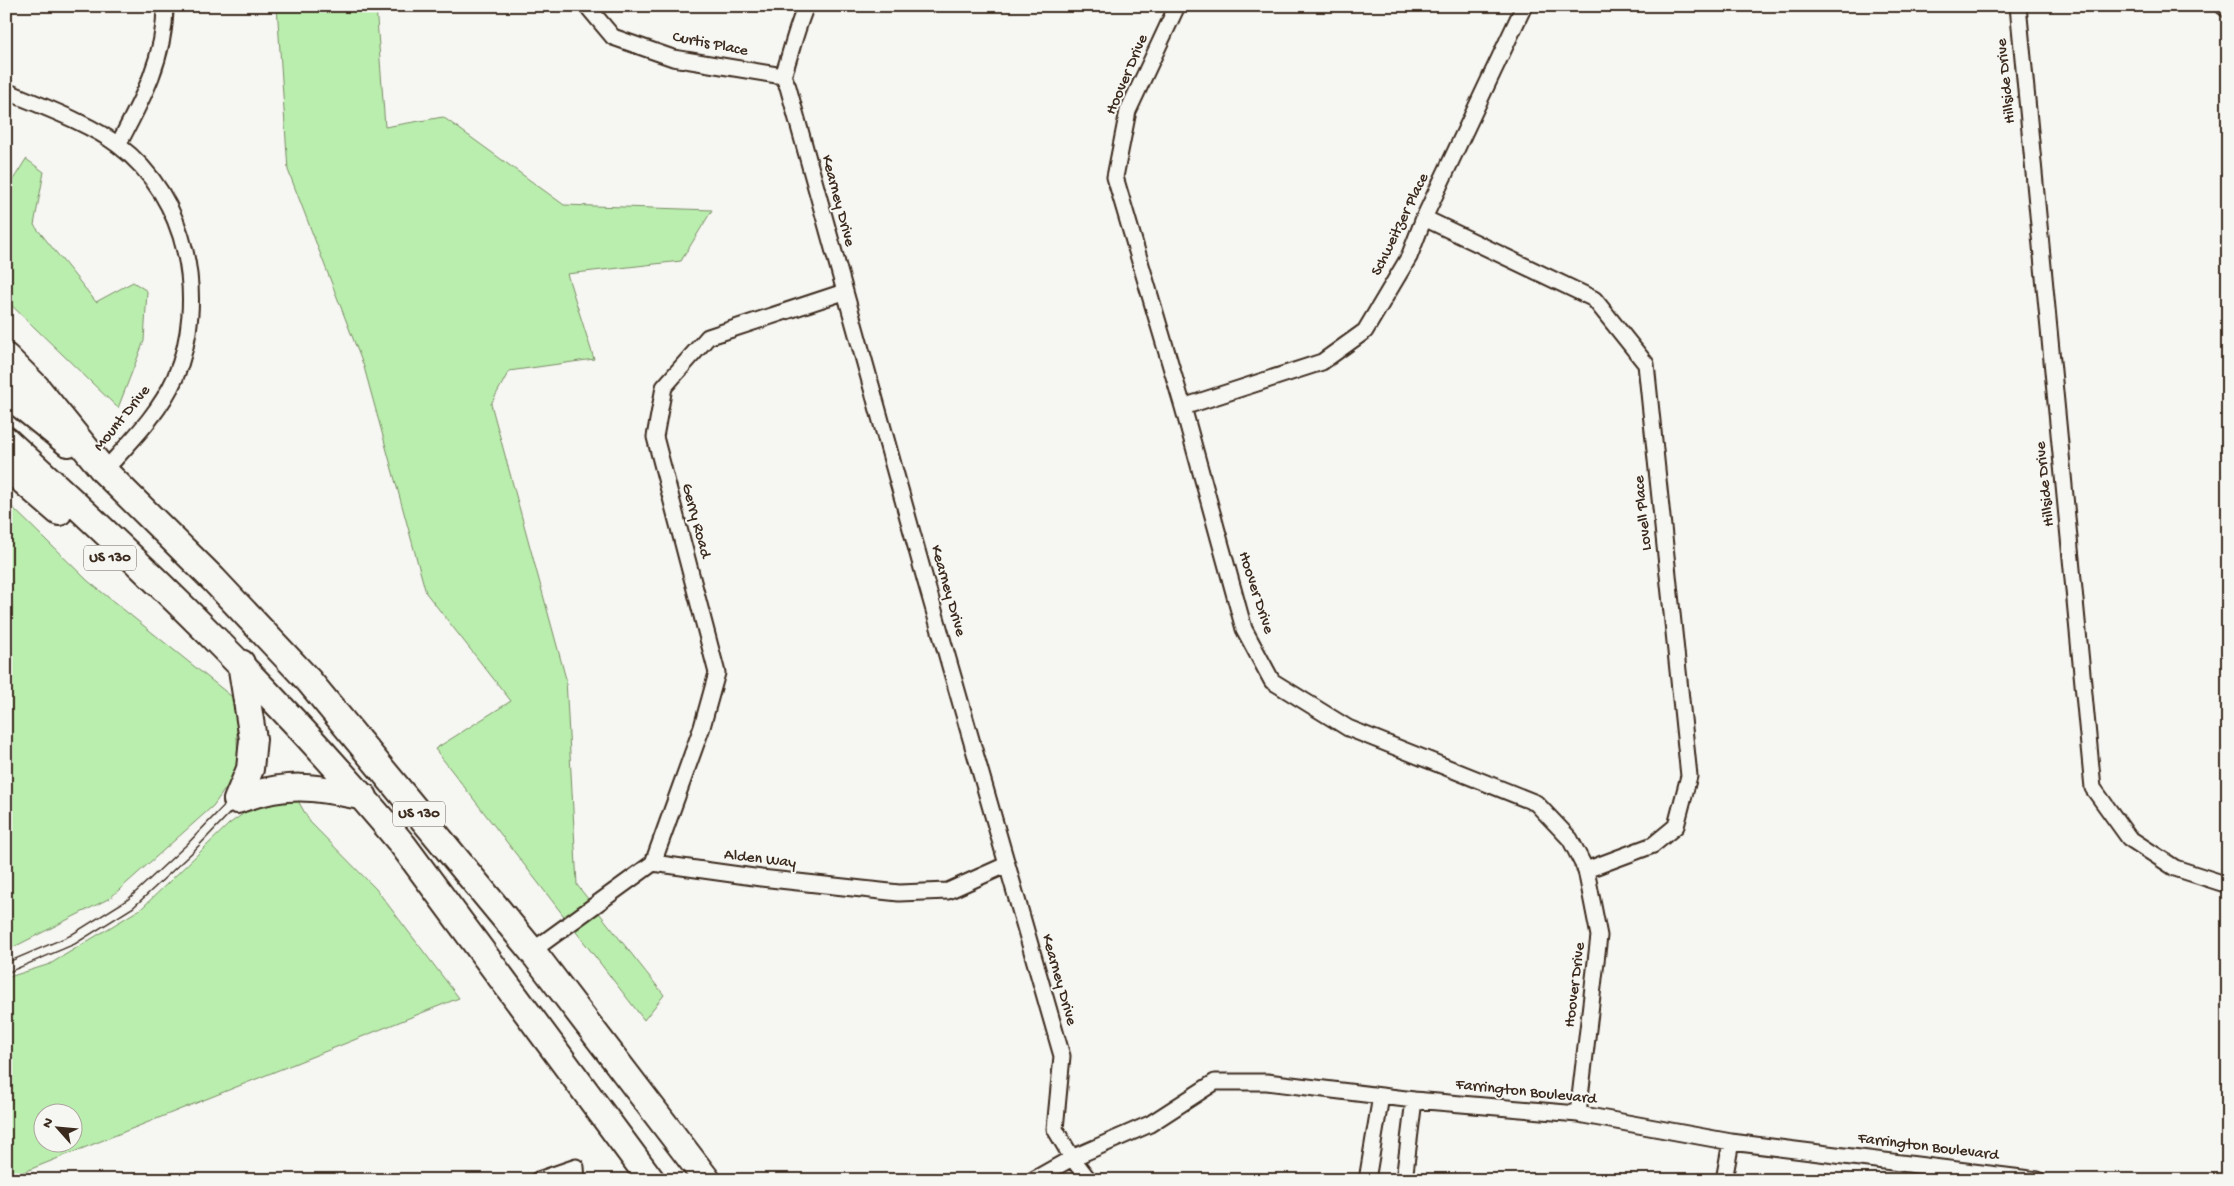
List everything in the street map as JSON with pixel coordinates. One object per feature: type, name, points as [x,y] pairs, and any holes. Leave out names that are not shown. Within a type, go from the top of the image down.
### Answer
[{"type":"highway","name":"US 130","points":[[6,357],[36,388],[104,471],[213,579],[309,681],[532,951],[707,1180]]},
{"type":"highway","points":[[6,393],[104,471]]},
{"type":"highway","points":[[6,440],[221,642]]},
{"type":"highway","name":"US 130","points":[[6,466],[141,586],[221,642],[364,798],[432,884],[651,1180]]},
{"type":"highway","points":[[237,800],[250,769],[253,739],[241,663]]},
{"type":"highway","points":[[237,800],[271,789],[299,787],[332,791],[364,798]]},
{"type":"street","points":[[118,145],[145,90],[158,58],[164,33],[166,6]]},
{"type":"street","name":"Curtis Place","points":[[587,6],[613,36],[673,58],[783,76]]},
{"type":"street","points":[[783,76],[798,24],[806,6]]},
{"type":"street","name":"Hoover Drive","points":[[1177,6],[1128,111],[1115,177],[1183,407],[1244,629],[1272,682],[1348,728],[1536,803],[1570,839],[1586,870],[1599,936],[1578,1114]]},
{"type":"street","name":"Schweitzer Place","points":[[1183,407],[1322,362],[1365,331],[1409,257],[1424,218],[1524,6]]},
{"type":"street","name":"Hillside Drive","points":[[2018,6],[2093,788],[2129,838],[2175,868],[2228,885]]},
{"type":"street","points":[[2223,6],[2228,10]]},
{"type":"street","name":"Kearney Drive","points":[[783,76],[788,87],[1006,865],[1062,1056],[1055,1129],[1072,1158],[1089,1180]]},
{"type":"street","name":"Mount Drive","points":[[6,91],[87,128],[118,145],[135,160],[154,183],[176,221],[187,253],[191,305],[186,341],[175,378],[146,424],[104,471]]},
{"type":"street","name":"Lovell Place","points":[[1424,218],[1594,299],[1646,364],[1689,776],[1676,826],[1653,845],[1586,870]]},
{"type":"street","name":"Gerry Road","points":[[653,863],[702,727],[717,673],[655,437],[664,387],[708,337],[844,292]]},
{"type":"street","points":[[532,951],[653,863]]},
{"type":"street","name":"Alden Way","points":[[653,863],[761,878],[899,893],[948,891],[1006,865]]},
{"type":"street","name":"Farrington Boulevard","points":[[1033,1180],[1072,1158],[1150,1124],[1215,1082],[1267,1082],[1414,1100],[1578,1114],[1731,1142],[2038,1180]]},
{"type":"street","points":[[1367,1180],[1381,1096]]},
{"type":"street","points":[[1404,1180],[1414,1100]]},
{"type":"street","points":[[1724,1180],[1731,1142]]},
{"type":"street","points":[[538,1180],[576,1174]]},
{"type":"lane","points":[[6,968],[72,940],[131,903],[190,848],[237,800]]},
{"type":"green space","points":[[277,6],[376,6],[385,127],[443,117],[564,205],[712,210],[681,261],[567,274],[594,359],[509,371],[491,404],[566,679],[577,885],[664,995],[644,1020],[435,749],[511,701],[426,593],[364,367],[288,170]]},
{"type":"green space","points":[[26,159],[44,172],[34,225],[96,302],[133,282],[147,291],[144,341],[118,408],[6,300],[6,191]]},
{"type":"green space","points":[[6,501],[88,581],[236,700],[238,771],[213,806],[110,898],[6,951]]},
{"type":"green space","points":[[297,799],[310,822],[376,889],[459,998],[82,1149],[82,1104],[32,1104],[32,1154],[69,1154],[6,1179],[6,978],[50,964],[142,908],[229,824],[258,803]]}]
